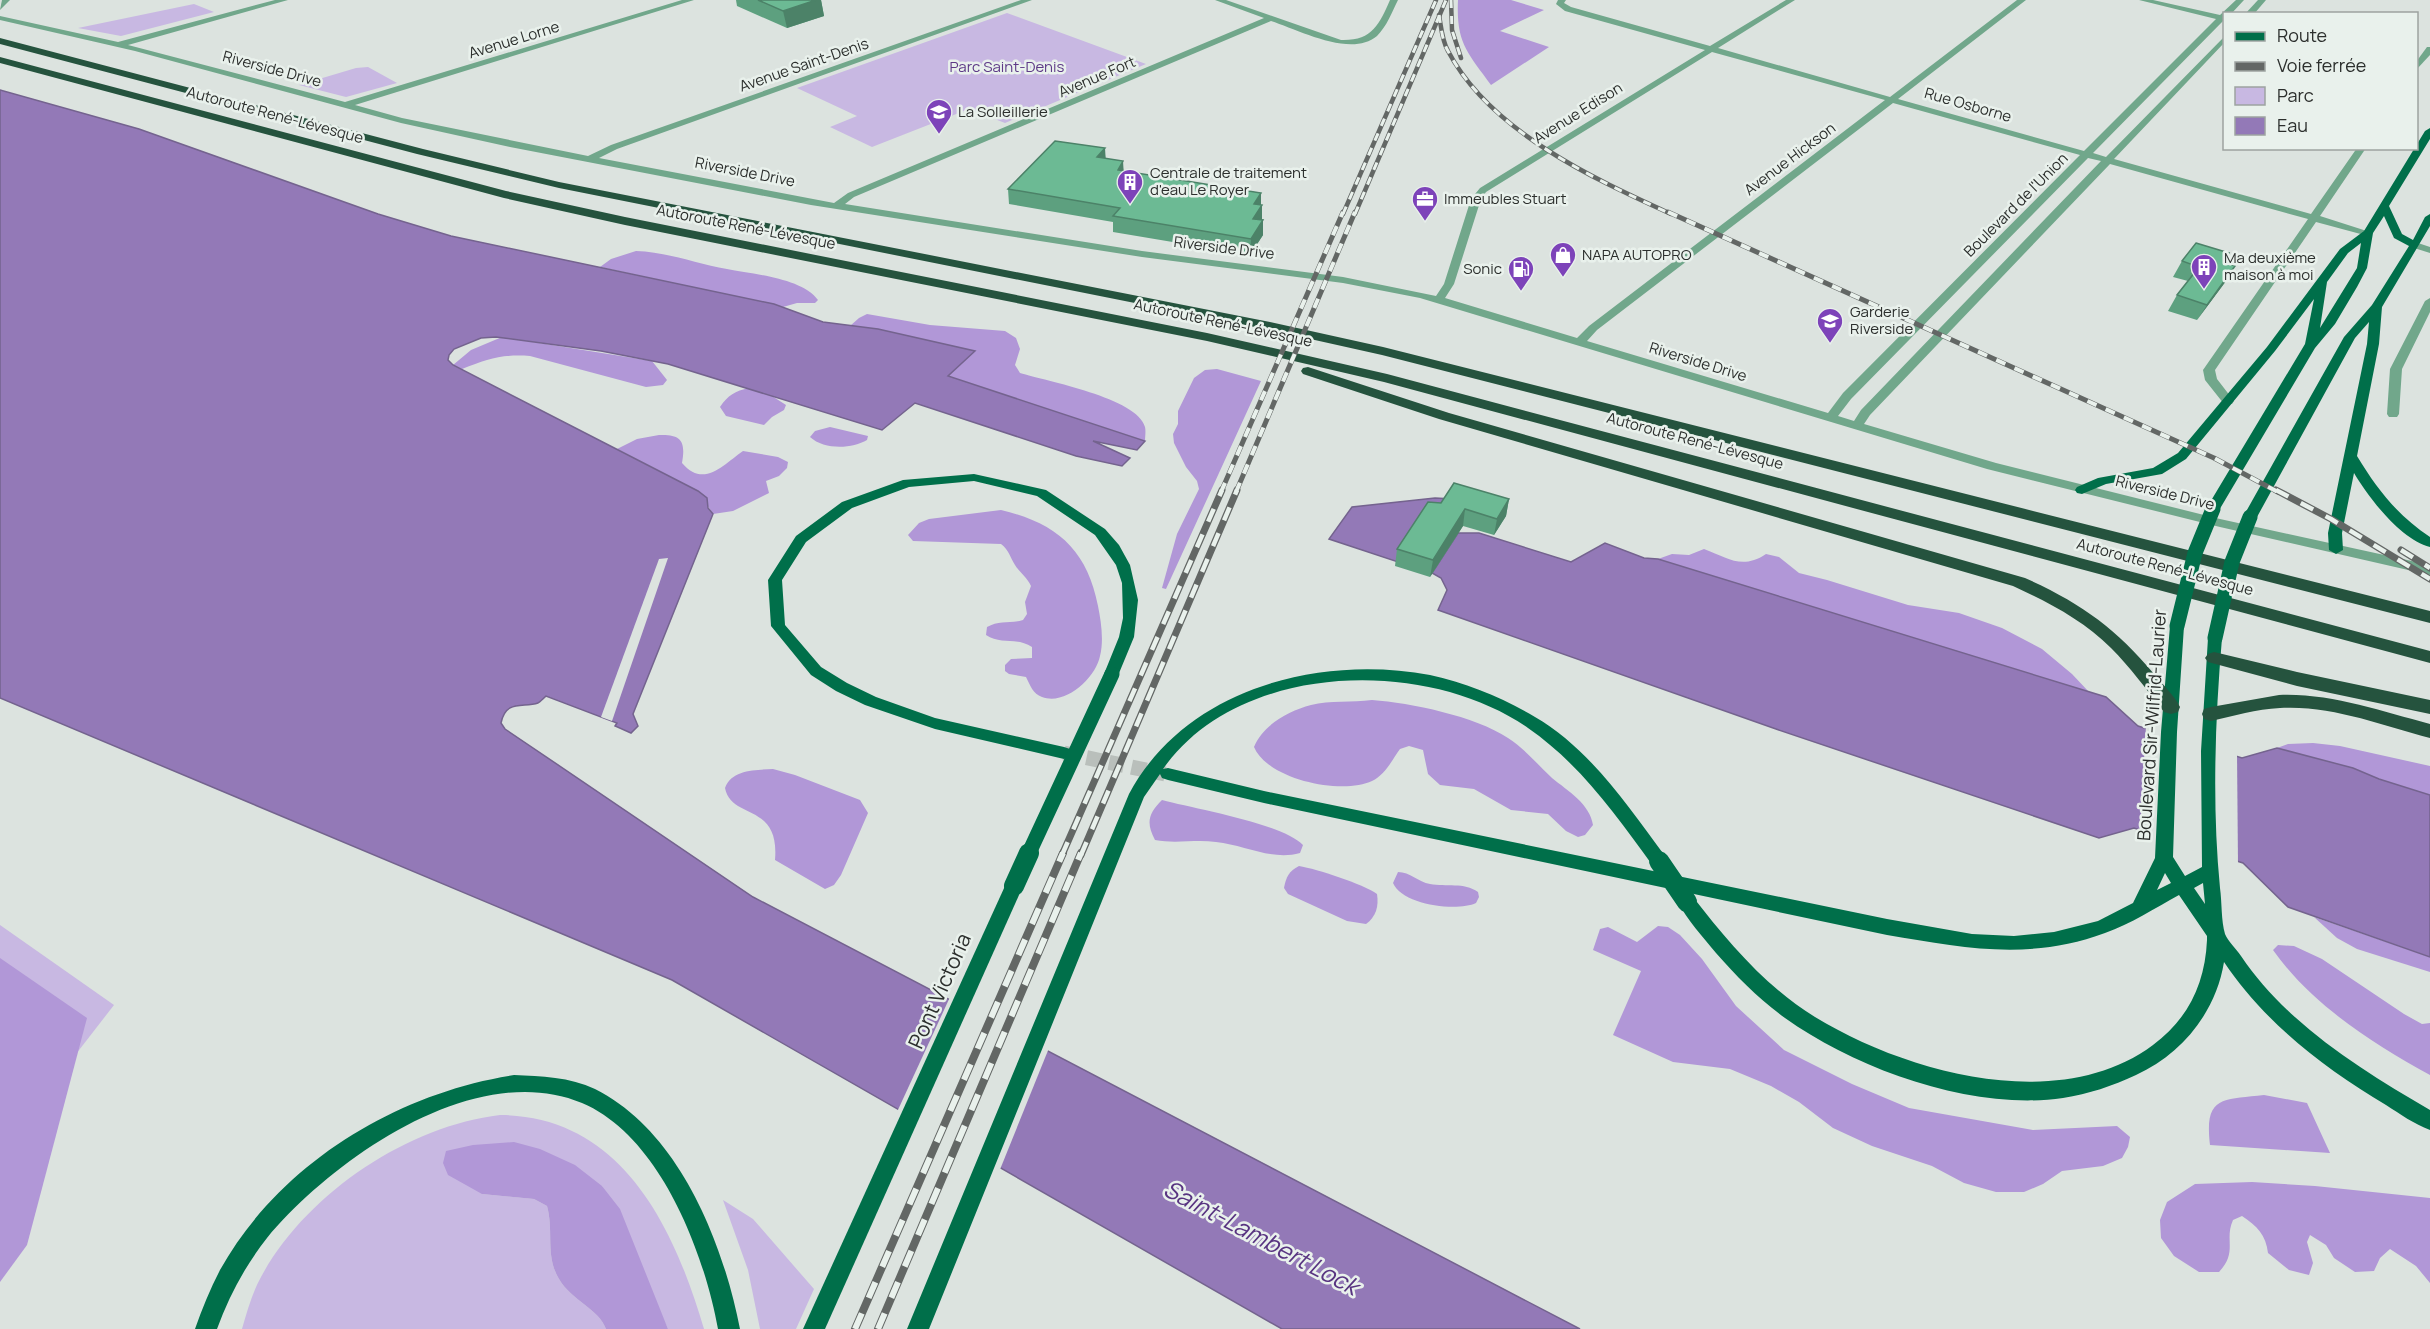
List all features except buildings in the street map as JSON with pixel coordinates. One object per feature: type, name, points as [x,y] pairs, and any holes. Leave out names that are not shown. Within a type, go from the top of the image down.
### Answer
[{"type":"highway","name":"Autoroute René-Lévesque","points":[[0,41],[422,152],[569,187],[1246,321],[1383,351],[2430,617]]},
{"type":"highway","name":"Autoroute René-Lévesque","points":[[0,60],[496,192],[625,221],[1207,337],[1503,407],[2430,657]]},
{"type":"highway","points":[[1207,337],[1444,416],[2019,582],[2062,603],[2102,630],[2117,643],[2171,707]]},
{"type":"highway","points":[[2214,658],[2297,679],[2430,707]]},
{"type":"highway","points":[[2211,714],[2262,703],[2304,702],[2346,709],[2430,731]]},
{"type":"main road","name":"Boulevard Sir-Wilfrid-Laurier","points":[[2430,131],[2368,233],[2362,267],[2331,322],[2310,346],[2213,509],[2194,553],[2177,626],[2169,732],[2164,850],[2182,885],[2217,940],[2254,989],[2304,1037],[2358,1078],[2430,1121]]},
{"type":"main road","points":[[2384,206],[2398,236],[2415,245]]},
{"type":"main road","points":[[918,1329],[1137,794],[1155,765],[1171,747],[1203,722],[1243,699],[1288,683],[1333,675],[1381,674],[1429,679],[1473,692],[1521,715],[1580,760],[1610,794],[1687,902],[1721,946],[1752,979],[1787,1008],[1828,1035],[1871,1056],[1917,1073],[1966,1084],[2011,1089],[2060,1089],[2098,1082],[2135,1067],[2166,1048],[2187,1027],[2202,1004],[2210,983],[2217,940],[2210,864],[2210,744],[2216,638],[2229,571],[2250,517],[2350,338],[2376,307],[2430,217]]},
{"type":"main road","points":[[2082,490],[2103,481],[2148,474],[2175,463],[2187,452],[2228,401],[2344,251],[2368,233]]},
{"type":"main road","points":[[2310,346],[2323,280]]},
{"type":"main road","points":[[2336,549],[2335,532],[2352,458],[2373,344],[2376,307]]},
{"type":"main road","points":[[2352,458],[2368,489],[2382,506],[2430,543]]},
{"type":"main road","name":"Pont Victoria","points":[[814,1329],[1112,674],[1123,648],[1132,613],[1131,592],[1122,562],[1104,536],[1089,522],[1059,501],[1021,484],[981,477],[937,478],[907,483],[872,493],[844,505],[821,520],[799,541],[784,563],[775,583],[773,596],[774,616],[778,628],[799,657],[823,676],[855,694],[891,708],[952,727],[1064,753]]},
{"type":"main road","points":[[1168,774],[1264,797],[1887,927],[1972,942],[2014,944],[2055,940],[2102,927],[2182,885],[2210,864]]},
{"type":"main road","points":[[2140,906],[2164,850]]},
{"type":"main road","points":[[206,1329],[226,1278],[245,1248],[300,1186],[343,1153],[391,1122],[436,1100],[485,1088],[536,1085],[564,1089],[602,1104],[619,1114],[653,1149],[685,1202],[704,1242],[721,1287],[729,1329]]},
{"type":"street","points":[[0,8],[6,0]]},
{"type":"street","points":[[117,45],[284,0]]},
{"type":"street","name":"Avenue Lorne","points":[[345,105],[690,0]]},
{"type":"street","name":"Avenue Saint-Denis","points":[[590,159],[607,150],[1028,0]]},
{"type":"street","points":[[1219,0],[1340,42],[1356,43],[1369,40],[1374,35],[1394,0]]},
{"type":"street","name":"Avenue Edison","points":[[1438,299],[1449,284],[1480,193],[1791,0]]},
{"type":"street","name":"Avenue Hickson","points":[[1578,343],[1593,327],[2022,0]]},
{"type":"street","points":[[2143,0],[2223,16]]},
{"type":"street","name":"Boulevard de l'Union","points":[[2228,12],[2240,0]]},
{"type":"street","points":[[2251,12],[2262,0]]},
{"type":"street","name":"Rue Osborne","points":[[1561,2],[1568,9],[2368,233]]},
{"type":"street","name":"Boulevard de l'Union","points":[[1830,418],[1848,396],[2223,17]]},
{"type":"street","name":"Riverside Drive","points":[[0,18],[117,45],[452,132],[590,159],[836,206],[1170,259],[1343,280],[1438,299],[1856,427],[2082,490],[2430,570]]},
{"type":"street","name":"Avenue Fort","points":[[836,206],[851,195],[1271,18]]},
{"type":"street","name":"Boulevard de l'Union","points":[[1856,427],[1874,403],[2223,40]]},
{"type":"street","points":[[2421,64],[2430,49]]},
{"type":"street","points":[[2228,401],[2211,380],[2209,370],[2361,150]]},
{"type":"street","points":[[2415,245],[2430,250]]},
{"type":"street","points":[[2393,414],[2396,369],[2430,301]]},
{"type":"green space","points":[[194,4],[214,12],[121,36],[78,28]]},
{"type":"green space","name":"Parc Saint-Denis","points":[[1007,13],[1146,64],[1005,123],[969,109],[872,147],[830,127],[857,116],[797,88]]},
{"type":"green space","points":[[368,67],[397,83],[346,97],[299,85],[356,68]]},
{"type":"green space","points":[[0,925],[114,1005],[0,1152]]},
{"type":"green space","points":[[500,1115],[543,1120],[579,1135],[610,1156],[636,1184],[658,1217],[677,1253],[704,1329],[668,1329],[602,1186],[482,1194],[534,1199],[547,1206],[552,1261],[559,1279],[564,1287],[598,1316],[606,1329],[242,1329],[258,1283],[280,1247],[304,1218],[332,1192],[362,1169],[395,1149],[430,1133],[465,1122]]},
{"type":"green space","points":[[723,1200],[753,1219],[814,1289],[796,1329],[760,1329],[748,1270]]},
{"type":"shaded area","points":[[1458,0],[1511,0],[1544,10],[1500,31],[1549,47],[1491,85],[1469,55],[1461,37]]},
{"type":"shaded area","points":[[636,251],[776,278],[801,287],[818,300],[815,303],[797,303],[783,307],[600,267],[611,259]]},
{"type":"shaded area","points":[[867,314],[930,325],[1005,331],[1016,338],[1020,349],[1015,365],[1020,373],[1090,392],[1126,407],[1139,417],[1145,427],[1145,441],[948,376],[975,351],[878,329],[850,326]]},
{"type":"shaded area","points":[[502,337],[652,361],[667,380],[663,385],[646,387],[530,356],[495,358],[462,369],[453,365],[471,350]]},
{"type":"shaded area","points":[[1217,369],[1261,381],[1166,589],[1162,588],[1177,534],[1199,489],[1197,481],[1186,467],[1174,443],[1173,434],[1178,424],[1178,411],[1194,378],[1205,370]]},
{"type":"shaded area","points":[[749,388],[772,396],[786,405],[784,410],[764,425],[726,416],[720,407],[723,403],[732,394]]},
{"type":"shaded area","points":[[830,427],[868,436],[867,440],[854,445],[838,447],[823,444],[810,437],[815,431]]},
{"type":"shaded area","points":[[659,435],[672,436],[680,440],[683,449],[682,463],[698,474],[714,472],[743,451],[778,457],[788,462],[787,468],[779,476],[766,481],[769,493],[733,511],[713,514],[698,491],[617,449],[637,439]]},
{"type":"shaded area","points":[[1001,510],[1038,522],[1053,531],[1077,554],[1093,586],[1101,624],[1100,656],[1093,673],[1070,694],[1051,699],[1036,694],[1026,677],[1005,671],[1005,665],[1011,659],[1032,658],[1032,647],[1021,642],[997,640],[986,635],[987,627],[1023,620],[1027,614],[1025,602],[1031,586],[1004,546],[1001,544],[913,541],[908,535],[919,523],[929,519]]},
{"type":"shaded area","points":[[1704,549],[1742,562],[1757,559],[1766,554],[1779,557],[1799,573],[1908,605],[1959,613],[2002,628],[2042,649],[2072,674],[2089,692],[1658,559],[1672,554],[1689,555]]},
{"type":"shaded area","points":[[1372,700],[1442,712],[1494,730],[1520,747],[1577,798],[1588,811],[1593,825],[1585,835],[1578,837],[1566,831],[1548,814],[1511,810],[1474,789],[1440,785],[1428,774],[1423,750],[1409,746],[1400,749],[1377,778],[1359,785],[1343,786],[1307,782],[1290,776],[1262,759],[1254,747],[1263,732],[1277,720],[1294,711],[1318,703]]},
{"type":"shaded area","points":[[2313,743],[2340,746],[2430,766],[2430,795],[2353,768],[2277,748],[2288,744]]},
{"type":"shaded area","points":[[773,769],[860,800],[868,813],[841,875],[834,885],[825,889],[775,860],[775,842],[770,829],[763,820],[736,805],[729,798],[725,788],[733,777],[745,772]]},
{"type":"shaded area","points":[[1162,800],[1257,823],[1292,837],[1303,845],[1300,853],[1279,855],[1216,842],[1155,840],[1150,829],[1150,819],[1151,814]]},
{"type":"shaded area","points":[[1299,866],[1340,877],[1377,894],[1378,903],[1372,918],[1366,924],[1347,921],[1288,894],[1284,888],[1287,878],[1290,872]]},
{"type":"shaded area","points":[[1398,872],[1430,884],[1467,887],[1478,892],[1479,897],[1476,903],[1456,907],[1431,905],[1418,901],[1398,891],[1393,883]]},
{"type":"shaded area","points":[[2314,917],[2430,957],[2430,972],[2357,949],[2337,938]]},
{"type":"shaded area","points":[[1658,926],[1668,927],[1680,935],[1702,959],[1736,1006],[1784,1050],[1852,1084],[1909,1108],[2033,1130],[2117,1126],[2130,1137],[2128,1147],[2122,1158],[2103,1166],[2062,1171],[2043,1184],[2024,1192],[1996,1192],[1964,1183],[1932,1166],[1872,1146],[1833,1128],[1799,1102],[1771,1086],[1730,1069],[1673,1062],[1613,1035],[1641,971],[1593,950],[1600,929],[1608,927],[1637,942]]},
{"type":"shaded area","points":[[2278,945],[2294,946],[2322,959],[2404,1014],[2422,1024],[2430,1023],[2430,1075],[2365,1036],[2325,1005],[2306,988],[2273,950]]},
{"type":"shaded area","points":[[0,958],[87,1018],[27,1245],[0,1282]]},
{"type":"shaded area","points":[[2264,1095],[2307,1103],[2330,1153],[2210,1145],[2210,1117],[2219,1103]]},
{"type":"shaded area","points":[[514,1142],[540,1149],[575,1165],[602,1186],[620,1209],[668,1329],[606,1329],[598,1316],[564,1287],[559,1279],[552,1261],[547,1206],[534,1199],[482,1194],[448,1175],[443,1163],[446,1151],[473,1145]]},
{"type":"shaded area","points":[[2252,1182],[2430,1198],[2430,1283],[2416,1266],[2390,1249],[2380,1258],[2374,1271],[2355,1272],[2334,1258],[2326,1245],[2310,1235],[2307,1242],[2313,1263],[2309,1275],[2289,1270],[2268,1253],[2260,1232],[2242,1216],[2233,1220],[2228,1258],[2219,1272],[2199,1272],[2174,1256],[2161,1238],[2160,1220],[2167,1202],[2195,1184]]},
{"type":"water","name":"Saint-Lambert Lock","points":[[0,90],[139,129],[378,214],[451,236],[774,304],[823,322],[878,329],[975,351],[948,376],[1145,441],[1137,450],[1093,441],[1130,458],[1122,466],[1076,456],[915,403],[882,430],[668,364],[601,351],[496,337],[481,338],[454,349],[448,360],[453,365],[698,491],[707,498],[708,508],[713,514],[633,714],[638,726],[631,733],[615,726],[617,723],[546,696],[538,703],[511,707],[503,715],[501,723],[505,729],[753,897],[1580,1329],[1282,1329],[672,980],[0,698]]},
{"type":"water","points":[[1435,498],[1452,499],[1398,562],[1329,539],[1352,507]]},
{"type":"water","points":[[1458,533],[1479,533],[1571,562],[1605,543],[1644,558],[1658,559],[2106,697],[2138,726],[2242,758],[2277,748],[2353,768],[2430,795],[2430,957],[2288,907],[2243,863],[2134,828],[2099,838],[1776,729],[1438,610],[1447,590],[1441,578],[1432,573]]},
{"type":"pier","points":[[668,558],[612,721],[601,717],[659,559]]},
{"type":"pier","points":[[2146,725],[2237,753],[2238,865],[2140,833]]},
{"type":"pier","points":[[950,997],[1049,1048],[999,1172],[897,1112]]},
{"type":"tunnel","points":[[1064,753],[1165,774]]},
{"type":"railway","points":[[1343,214],[1436,0]]},
{"type":"railway","points":[[1439,16],[1446,0]]},
{"type":"railway","points":[[1451,0],[1452,30],[1461,58]]},
{"type":"railway","points":[[1355,214],[1439,16]]},
{"type":"railway","points":[[1439,16],[1446,47],[1466,79],[1489,105],[1516,128],[1577,168],[1671,214]]},
{"type":"railway","points":[[1221,492],[1343,212]]},
{"type":"railway","points":[[1236,492],[1355,212]]},
{"type":"railway","points":[[1668,212],[2214,458],[2278,492]]},
{"type":"railway","points":[[1062,855],[1222,490]]},
{"type":"railway","points":[[1081,855],[1237,490]]},
{"type":"railway","points":[[2276,490],[2331,519],[2430,579]]},
{"type":"railway","points":[[2401,550],[2430,568]]},
{"type":"railway","points":[[855,1329],[1063,853]]},
{"type":"railway","points":[[878,1329],[1081,853]]},
{"type":"place","name":"La Solleillerie","points":[[939,135]]},
{"type":"place","name":"Centrale de traitement d'eau Le Royer","points":[[1130,205]]},
{"type":"place","name":"Immeubles Stuart","points":[[1425,222]]},
{"type":"place","name":"NAPA AUTOPRO","points":[[1563,278]]},
{"type":"place","name":"Ma deuxième maison à moi","points":[[2204,290]]},
{"type":"place","name":"Sonic","points":[[1521,292]]},
{"type":"place","name":"Garderie Riverside","points":[[1830,344]]}]
